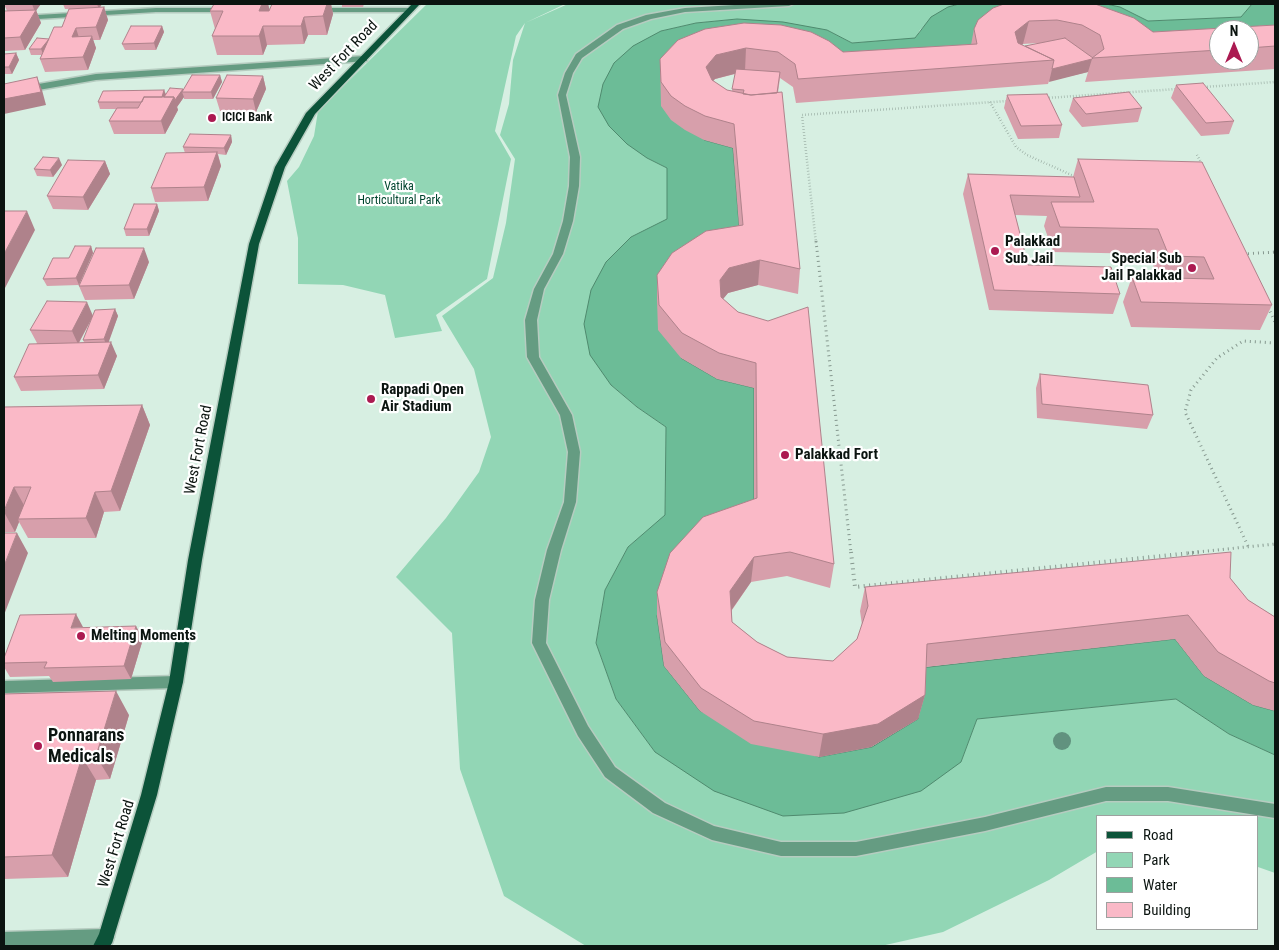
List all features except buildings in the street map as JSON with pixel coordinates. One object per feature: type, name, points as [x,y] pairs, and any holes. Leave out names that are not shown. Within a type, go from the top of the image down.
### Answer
[{"type":"main road","name":"West Fort Road","points":[[103,942],[149,795],[176,682],[195,560],[254,244],[280,167],[311,113],[413,7]]},
{"type":"street","points":[[789,4],[685,10],[648,17],[620,27],[579,56],[569,73],[562,95],[575,157],[574,186],[568,221],[558,254],[539,290],[531,320],[533,357],[566,415],[574,452],[570,502],[554,550],[542,600],[539,643],[583,731],[610,772],[659,808],[712,833],[781,849],[856,849],[985,824],[1106,794],[1168,794],[1275,811]]},
{"type":"street","points":[[303,10],[413,7]]},
{"type":"street","points":[[4,19],[156,10],[234,10]]},
{"type":"street","points":[[4,93],[96,77],[364,59]]},
{"type":"street","points":[[4,687],[176,682]]},
{"type":"street","points":[[4,940],[103,942]]},
{"type":"path","points":[[1196,87],[1275,82]]},
{"type":"path","points":[[1039,98],[1187,88]]},
{"type":"path","points":[[1009,101],[802,115],[855,587],[1275,544]]},
{"type":"path","points":[[990,102],[1016,147],[1027,155],[1080,178]]},
{"type":"path","points":[[1197,155],[1205,171]]},
{"type":"path","points":[[1244,263],[1240,254],[1275,252]]},
{"type":"path","points":[[1266,305],[1275,322]]},
{"type":"path","points":[[1248,546],[1208,465],[1185,412],[1191,390],[1216,358],[1243,341],[1275,343]]},
{"type":"green space","name":"Vatika Horticultural Park","points":[[427,4],[565,4],[525,23],[516,36],[495,131],[511,159],[487,279],[436,315],[442,331],[395,338],[385,295],[343,285],[298,284],[298,238],[287,181],[299,167],[314,136],[318,111]]},
{"type":"green space","points":[[568,4],[959,4],[948,7],[920,30],[915,39],[852,43],[827,30],[737,19],[696,23],[661,31],[647,158],[667,168],[667,220],[631,237],[611,385],[637,407],[666,427],[665,516],[628,547],[605,590],[596,643],[616,699],[655,752],[961,762],[977,719],[1177,699],[1229,734],[1275,755],[1275,873],[1259,867],[1259,815],[1096,815],[1096,852],[1049,880],[943,932],[881,946],[586,946],[504,896],[460,769],[452,633],[396,577],[446,518],[479,472],[491,437],[474,369],[442,316],[493,278],[506,223],[515,159],[500,135],[509,104],[513,60],[525,23]]},
{"type":"green space","points":[[1106,4],[1252,4],[1242,17],[1148,21],[1120,7]]},
{"type":"water","points":[[959,4],[1106,4],[1120,7],[1148,21],[1241,17],[1252,4],[1275,4],[1275,47],[1259,37],[1259,20],[1209,20],[1209,49],[1042,20],[972,68],[704,52],[704,140],[733,148],[741,250],[681,358],[717,379],[754,388],[754,523],[669,578],[657,616],[664,666],[700,711],[819,757],[872,747],[918,719],[920,668],[1175,639],[1204,676],[1253,705],[1275,711],[1275,755],[1229,734],[1176,699],[977,719],[961,762],[921,791],[844,813],[783,816],[714,791],[655,752],[616,699],[596,643],[605,590],[628,547],[665,515],[666,427],[637,407],[611,385],[590,355],[584,324],[591,290],[606,262],[631,237],[667,219],[667,168],[647,158],[627,144],[609,126],[598,107],[603,84],[614,63],[633,46],[661,31],[696,23],[737,19],[783,22],[827,30],[852,43],[915,38],[931,17],[948,7]]},
{"type":"place","name":"ICICI Bank","points":[[212,118]]},
{"type":"place","name":"Palakkad Sub Jail","points":[[995,251]]},
{"type":"place","name":"Special Sub Jail Palakkad","points":[[1192,268]]},
{"type":"place","name":"Rappadi Open Air Stadium","points":[[371,399]]},
{"type":"place","name":"Palakkad Fort","points":[[785,455]]},
{"type":"place","name":"Melting Moments","points":[[81,636]]},
{"type":"place","name":"Ponnarans Medicals","points":[[38,746]]}]
